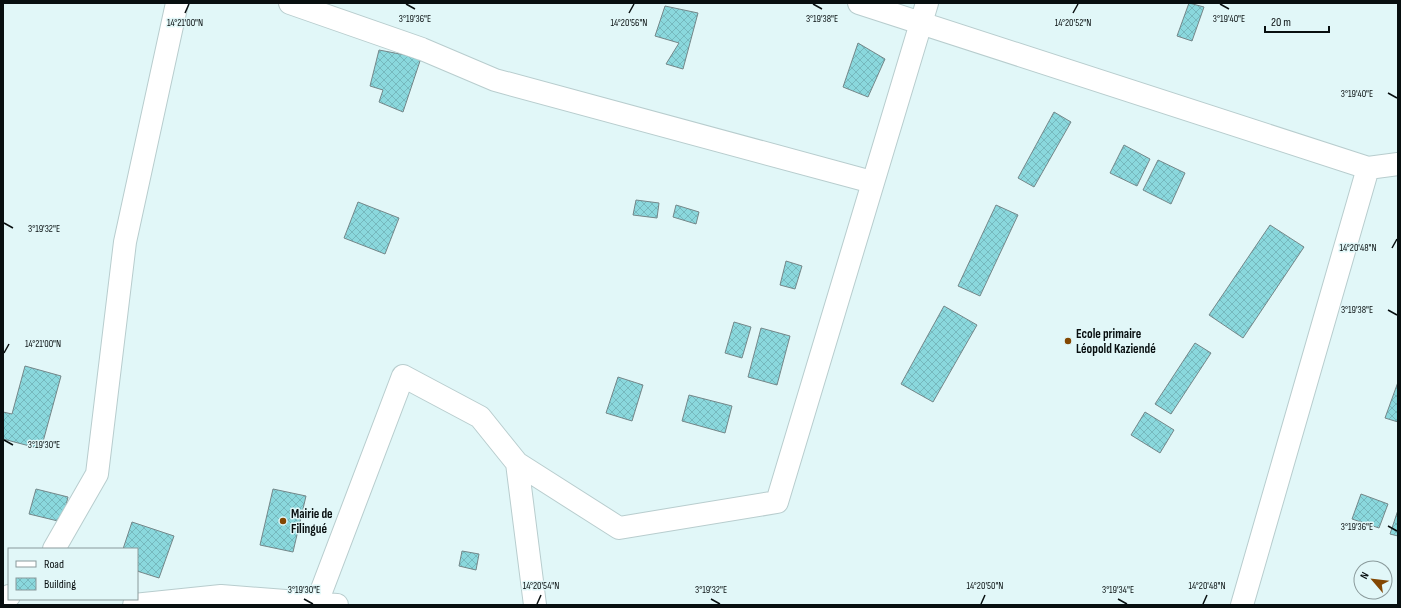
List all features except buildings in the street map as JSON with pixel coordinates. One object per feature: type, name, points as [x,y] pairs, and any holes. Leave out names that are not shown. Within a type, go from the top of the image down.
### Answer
[{"type":"street","points":[[55,548],[97,474],[125,242],[177,3]]},
{"type":"street","points":[[290,3],[422,48],[495,80],[872,182]]},
{"type":"street","points":[[860,3],[924,12],[1368,168],[1398,164]]},
{"type":"street","points":[[134,605],[221,596],[323,605],[403,376],[480,417],[517,463],[619,528],[777,502],[924,12]]},
{"type":"street","points":[[1242,605],[1368,168]]},
{"type":"street","points":[[517,463],[535,605]]},
{"type":"place","name":"Ecole primaire Léopold Kaziendé","points":[[1068,341]]},
{"type":"place","name":"Mairie de Filingué","points":[[283,521]]}]
